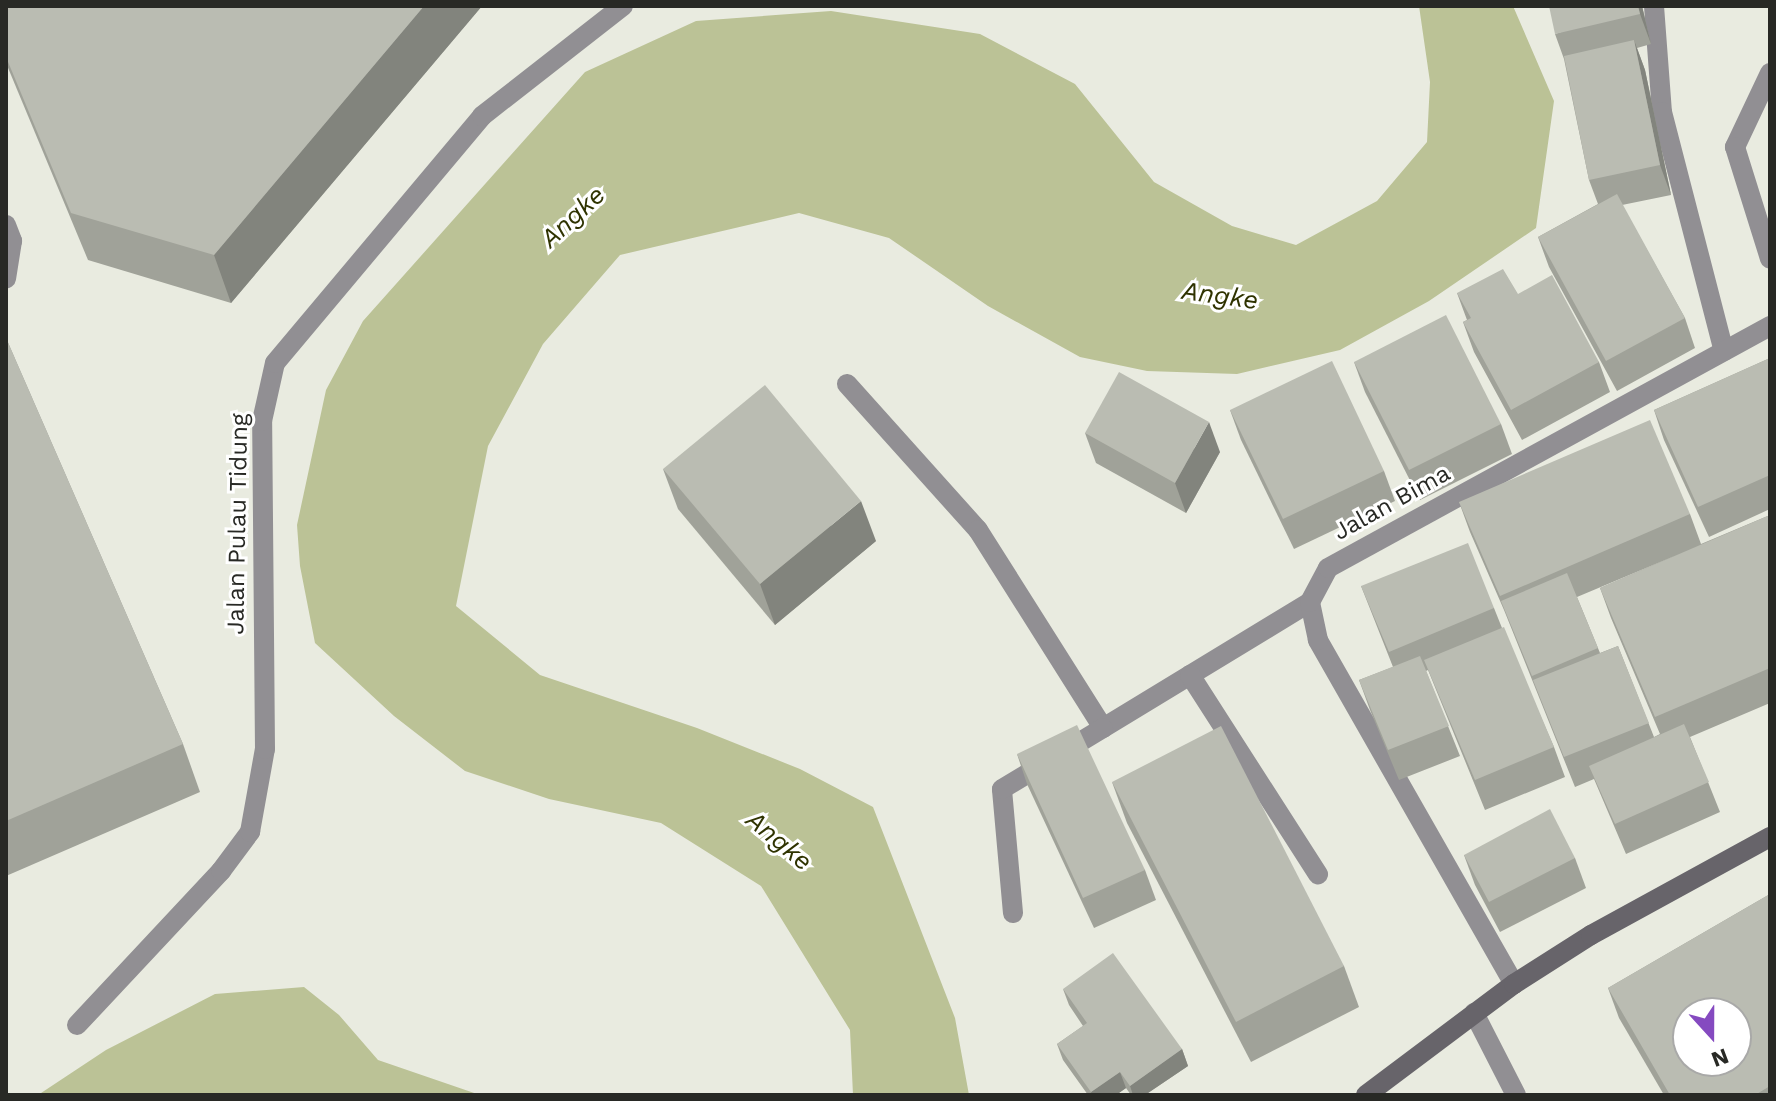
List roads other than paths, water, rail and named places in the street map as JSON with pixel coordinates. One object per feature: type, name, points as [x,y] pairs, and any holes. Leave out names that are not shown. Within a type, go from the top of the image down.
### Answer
[{"type":"street","name":"Jalan Pulau Tidung","points":[[77,1025],[221,871],[250,832],[265,749],[262,421],[275,363],[482,116],[623,6]]},
{"type":"street","points":[[1654,6],[1662,112],[1724,351]]},
{"type":"street","points":[[1770,73],[1735,147],[1770,259]]},
{"type":"street","points":[[6,225],[12,241],[6,279]]},
{"type":"street","name":"Jalan Bima","points":[[1310,602],[1328,568],[1770,326]]},
{"type":"street","points":[[847,384],[978,530],[1103,728]]},
{"type":"street","points":[[1013,913],[1002,789],[1310,602],[1318,640],[1514,984]]},
{"type":"street","points":[[1190,675],[1318,874]]},
{"type":"street","points":[[1366,1095],[1514,984],[1591,935],[1770,837]]},
{"type":"street","points":[[1474,1013],[1516,1095]]},
{"type":"water","name":"Angke","points":[[1419,6],[1513,6],[1554,101],[1536,228],[1429,301],[1340,350],[1237,374],[1147,371],[1080,357],[988,306],[889,238],[799,213],[620,255],[543,344],[488,446],[456,606],[540,675],[697,728],[800,769],[873,807],[955,1018],[969,1095],[853,1095],[850,1030],[761,886],[661,823],[549,799],[465,771],[394,716],[315,643],[300,566],[297,525],[326,390],[363,321],[585,72],[696,21],[831,11],[980,34],[1075,84],[1154,182],[1232,226],[1296,245],[1377,201],[1427,142],[1430,82]]},
{"type":"water","points":[[304,987],[339,1015],[378,1060],[480,1095],[38,1095],[106,1050],[215,994]]}]
